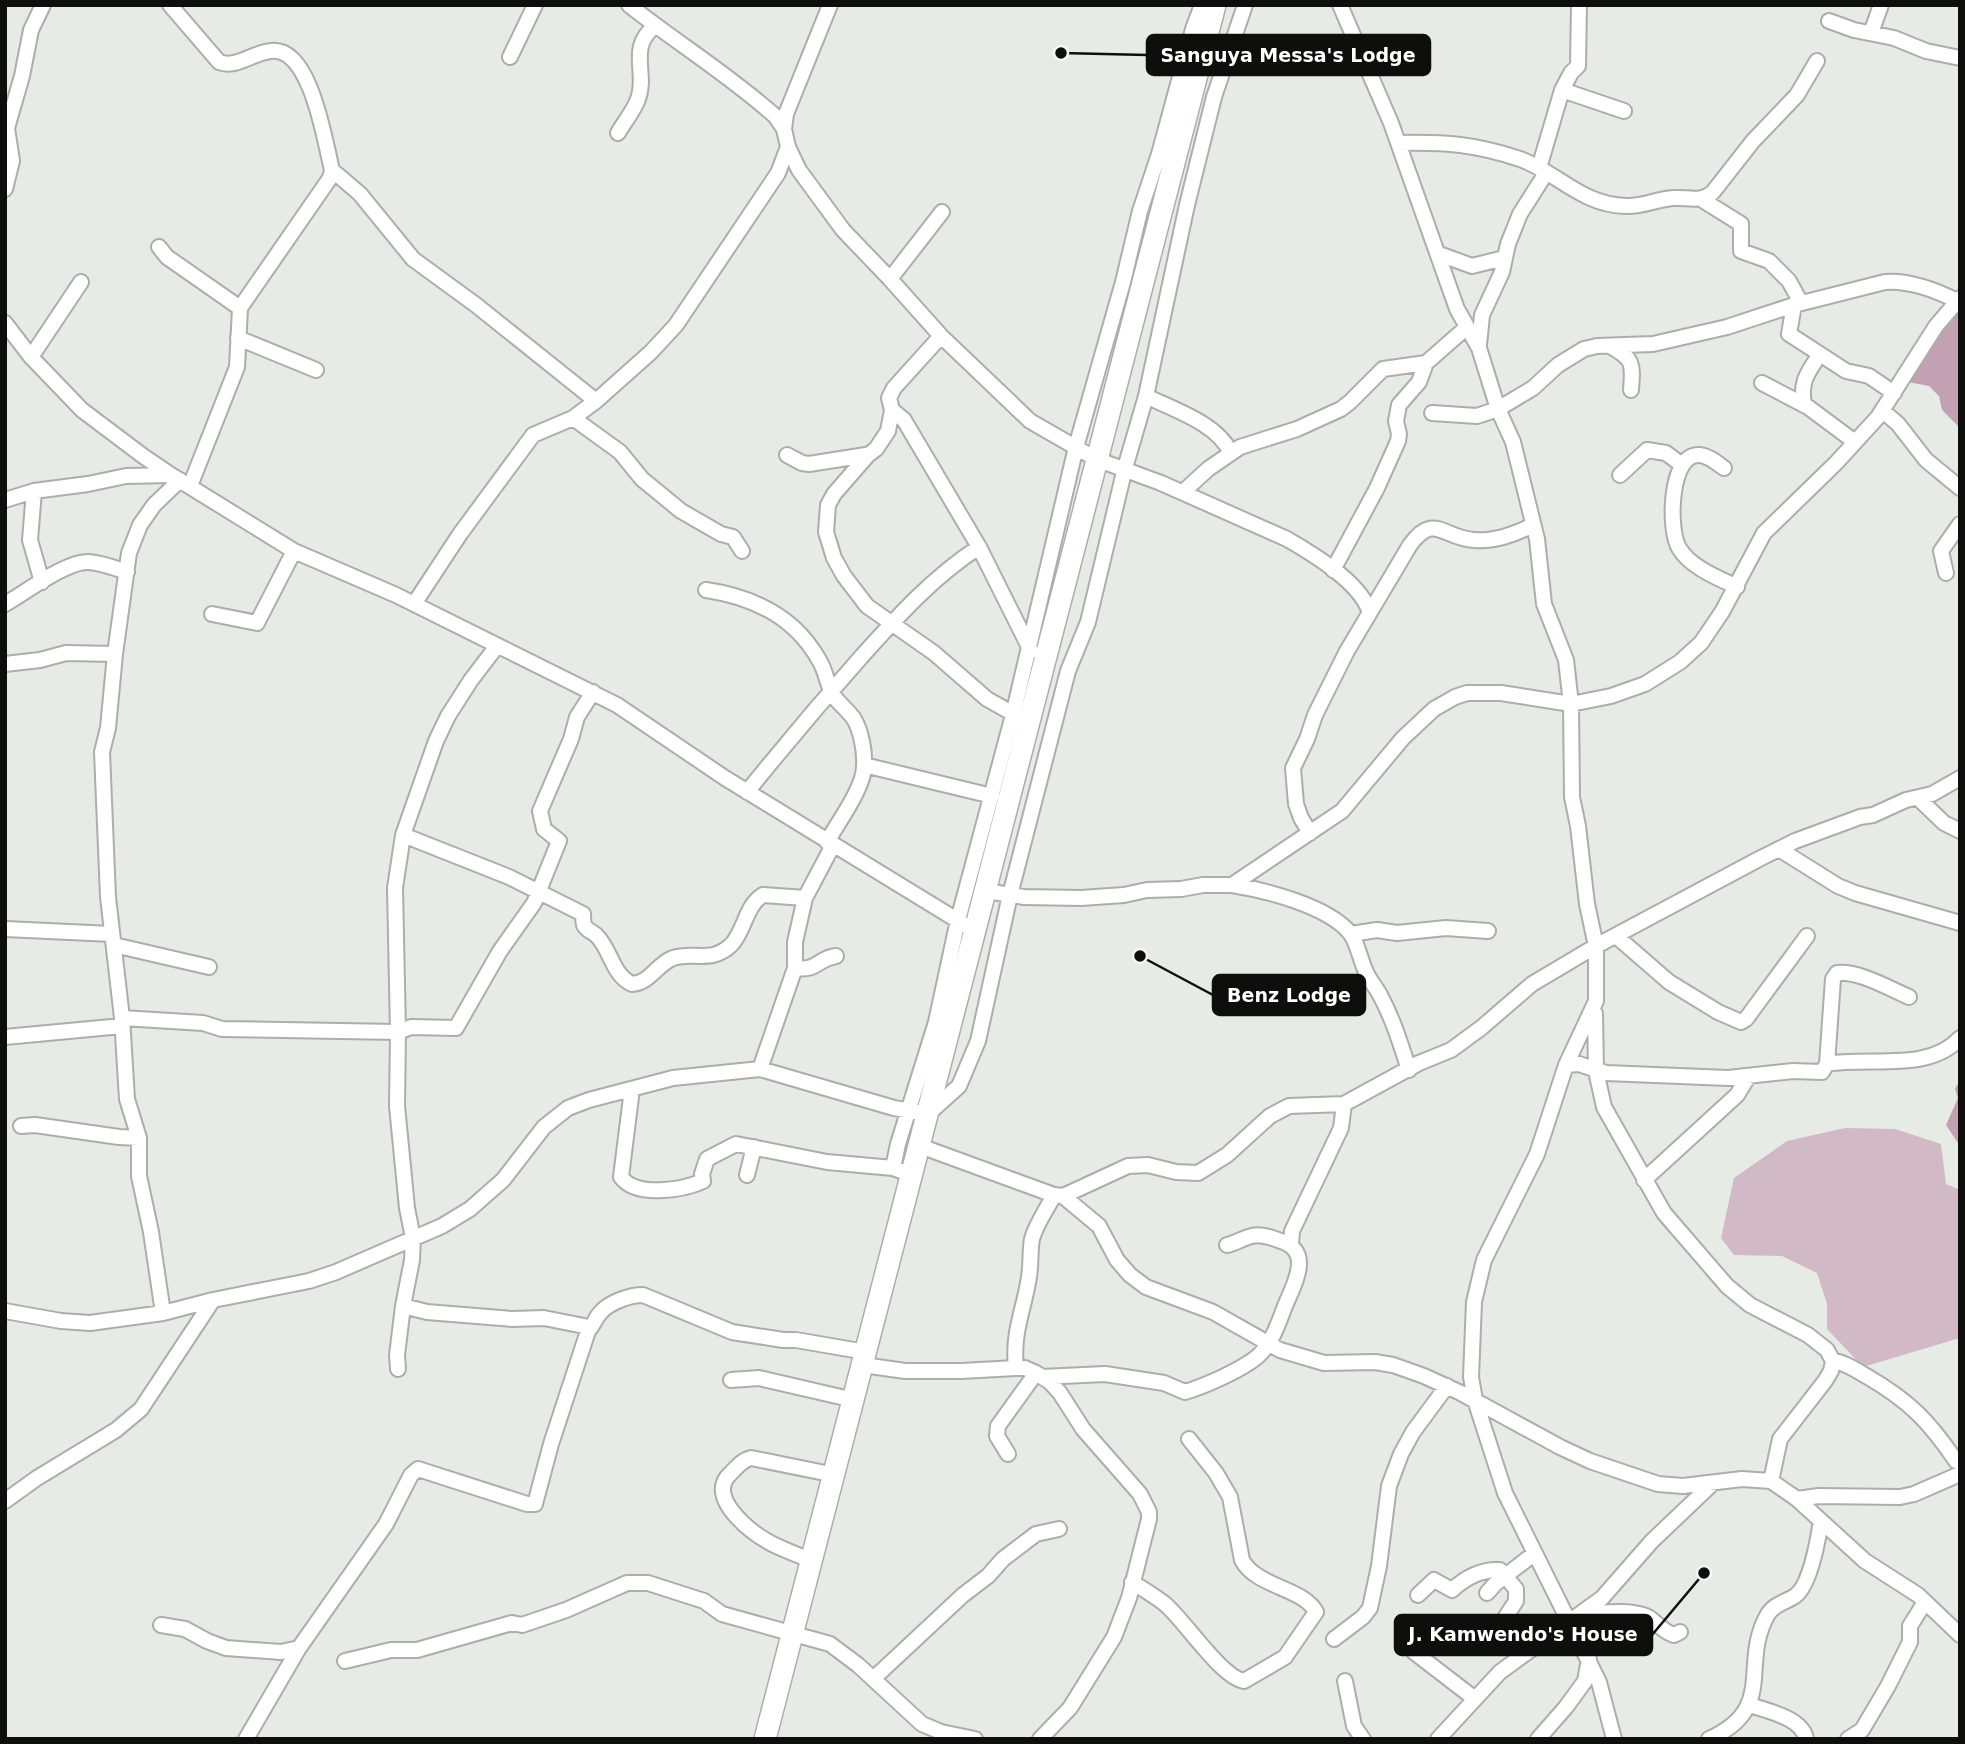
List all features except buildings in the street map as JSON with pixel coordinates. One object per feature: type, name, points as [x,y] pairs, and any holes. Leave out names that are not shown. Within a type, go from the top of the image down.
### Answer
[{"type":"highway","points":[[765,1739],[854,1400],[902,1172],[920,1146],[918,1113],[967,926],[986,891],[1021,718],[1043,669],[1215,5]]},
{"type":"street","points":[[5,189],[12,160],[7,128],[22,76],[31,30],[43,5]]},
{"type":"street","points":[[163,1313],[151,1232],[139,1176],[139,1138],[127,1099],[122,1022],[108,897],[102,752],[108,728],[114,654],[129,553],[140,525],[154,505],[180,480],[237,367],[240,309],[330,178],[332,170],[320,116],[308,83],[296,65],[282,52],[277,51],[231,64],[219,62],[170,5]]},
{"type":"street","points":[[510,57],[534,5]]},
{"type":"street","points":[[629,5],[764,106],[784,129]]},
{"type":"street","points":[[618,133],[639,97],[640,50],[652,23],[655,5]]},
{"type":"street","points":[[830,5],[786,114],[784,129],[788,147],[799,170],[833,218],[941,336],[1030,421],[1096,458],[1264,527],[1304,549],[1360,593],[1369,610]]},
{"type":"street","points":[[5,323],[31,358],[82,410],[180,480],[295,551],[414,604],[593,692],[647,723],[747,792],[830,844],[967,926],[992,796],[1021,718],[1029,648],[1076,447],[1123,282],[1140,211],[1202,5]]},
{"type":"street","points":[[632,1089],[621,1177],[626,1184],[636,1188],[678,1190],[703,1181],[702,1174],[707,1159],[736,1144],[827,1162],[902,1172],[918,1113],[959,1086],[978,1041],[1010,895],[1069,671],[1088,622],[1125,468],[1146,396],[1187,205],[1214,97],[1245,5]]},
{"type":"street","points":[[1340,5],[1399,143],[1457,309],[1479,348],[1498,409],[1513,442],[1540,555],[1544,604],[1566,660],[1571,704],[1572,797],[1587,904],[1596,946],[1596,1071],[1604,1107],[1644,1181],[1676,1229],[1727,1286],[1750,1305],[1808,1335],[1827,1350],[1833,1361],[1825,1381],[1780,1439],[1771,1481]]},
{"type":"street","points":[[1479,348],[1482,315],[1502,272],[1504,258],[1520,214],[1543,170],[1562,90],[1571,72],[1578,65],[1579,5]]},
{"type":"street","points":[[1871,33],[1881,5]]},
{"type":"street","points":[[1829,21],[1894,38],[1926,51],[1960,58]]},
{"type":"street","points":[[1399,143],[1464,144],[1521,160],[1543,170],[1569,189],[1596,200],[1623,206],[1639,206],[1672,198],[1701,199],[1713,192],[1754,141],[1797,95],[1817,61]]},
{"type":"street","points":[[1562,90],[1624,111]]},
{"type":"street","points":[[414,604],[460,534],[533,435],[573,418],[596,401],[634,368],[676,325],[778,173],[788,147]]},
{"type":"street","points":[[332,170],[360,194],[412,259],[596,401]]},
{"type":"street","points":[[1701,199],[1738,221],[1742,227],[1741,251],[1769,261],[1789,281],[1797,304],[1789,334],[1846,371],[1877,381],[1894,393]]},
{"type":"street","points":[[890,279],[942,212]]},
{"type":"street","points":[[159,247],[167,257],[240,309]]},
{"type":"street","points":[[1439,254],[1472,266],[1504,258]]},
{"type":"street","points":[[1232,885],[1342,811],[1403,738],[1434,709],[1455,697],[1467,693],[1501,693],[1571,704],[1612,696],[1634,688],[1680,662],[1701,643],[1737,587],[1764,533],[1883,411],[1936,326],[1959,299],[1895,281],[1797,304],[1727,327],[1653,344],[1609,345],[1584,349],[1558,365],[1533,388],[1498,409],[1477,416],[1432,413]]},
{"type":"street","points":[[31,358],[81,282]]},
{"type":"street","points":[[1333,570],[1377,488],[1398,441],[1395,421],[1399,405],[1419,383],[1426,363],[1468,327]]},
{"type":"street","points":[[941,336],[894,388],[889,398],[892,410],[888,431],[876,449],[834,494],[828,505],[826,532],[834,558],[867,606],[934,653],[987,699],[1021,718]]},
{"type":"street","points":[[238,338],[316,370]]},
{"type":"street","points":[[1609,345],[1629,358],[1633,368],[1631,390]]},
{"type":"street","points":[[1804,405],[1801,392],[1803,381],[1820,354]]},
{"type":"street","points":[[1183,492],[1231,453],[1250,443],[1297,429],[1341,408],[1383,369],[1426,363]]},
{"type":"street","points":[[1762,383],[1804,405],[1855,442]]},
{"type":"street","points":[[1146,396],[1208,428],[1226,443],[1231,453]]},
{"type":"street","points":[[892,410],[904,420],[979,547],[1029,648],[1043,669]]},
{"type":"street","points":[[1883,411],[1898,424],[1926,460],[1960,488]]},
{"type":"street","points":[[573,418],[620,452],[642,479],[681,511],[721,534],[733,537],[742,551]]},
{"type":"street","points":[[1620,475],[1647,450],[1666,453],[1682,465]]},
{"type":"street","points":[[787,455],[809,464],[868,455]]},
{"type":"street","points":[[1724,468],[1712,459],[1699,455],[1689,458],[1682,465],[1676,478],[1672,522],[1677,545],[1695,564],[1737,587]]},
{"type":"street","points":[[5,500],[34,491],[127,476],[180,480]]},
{"type":"street","points":[[34,491],[30,540],[42,582]]},
{"type":"street","points":[[1946,573],[1941,551],[1960,524]]},
{"type":"street","points":[[1310,833],[1296,804],[1293,768],[1315,715],[1369,610],[1416,536],[1435,527],[1462,538],[1494,540],[1533,525]]},
{"type":"street","points":[[747,792],[890,624],[936,577],[979,547]]},
{"type":"street","points":[[212,614],[257,623],[295,551]]},
{"type":"street","points":[[5,604],[53,574],[86,561],[127,572]]},
{"type":"street","points":[[706,590],[734,594],[757,602],[795,627],[821,662],[831,691],[854,720],[860,734],[864,765],[862,779],[805,898],[795,942],[794,968],[760,1069]]},
{"type":"street","points":[[398,1369],[397,1356],[413,1238],[407,1208],[397,1106],[395,888],[403,835],[436,741],[448,716],[496,646]]},
{"type":"street","points":[[5,664],[40,660],[66,653],[114,654]]},
{"type":"street","points":[[5,1037],[122,1022],[204,1023],[222,1029],[398,1032],[411,1027],[456,1028],[500,951],[539,892],[559,841],[544,829],[540,811],[578,717],[593,692]]},
{"type":"street","points":[[864,765],[992,796]]},
{"type":"street","points":[[1016,1368],[1016,1328],[1029,1280],[1032,1238],[1059,1196],[1128,1166],[1148,1165],[1176,1172],[1198,1173],[1227,1155],[1270,1116],[1289,1106],[1344,1104],[1419,1063],[1451,1049],[1481,1028],[1532,984],[1682,899],[1779,849],[1860,817],[1873,815],[1896,803],[1932,794],[1960,778]]},
{"type":"street","points":[[1919,798],[1944,823],[1960,831]]},
{"type":"street","points":[[403,835],[453,854],[583,914],[583,923],[588,931],[596,935],[625,981],[632,984],[645,980],[673,959],[712,956],[725,949],[733,943],[754,902],[763,895],[805,898]]},
{"type":"street","points":[[1779,849],[1838,886],[1855,893],[1960,923]]},
{"type":"street","points":[[986,891],[1010,895],[1081,898],[1203,885],[1232,885],[1298,902],[1330,917],[1351,934],[1366,974],[1380,993],[1395,1027],[1409,1070]]},
{"type":"street","points":[[1351,934],[1377,930],[1397,933],[1446,928],[1488,931]]},
{"type":"street","points":[[5,929],[113,940],[209,967]]},
{"type":"street","points":[[1616,936],[1669,982],[1718,1012],[1741,1022],[1746,1019],[1807,936]]},
{"type":"street","points":[[794,968],[808,970],[829,957],[836,956]]},
{"type":"street","points":[[1566,1065],[1579,1064],[1596,1071],[1748,1077],[1793,1071],[1822,1072],[1827,1064],[1833,979],[1837,973],[1848,973],[1873,981],[1909,997]]},
{"type":"street","points":[[1596,1001],[1566,1065],[1537,1154],[1480,1270],[1472,1327],[1471,1377],[1475,1400],[1505,1493],[1535,1553],[1576,1616],[1599,1682],[1614,1739]]},
{"type":"street","points":[[1827,1064],[1922,1058],[1941,1054],[1960,1038]]},
{"type":"street","points":[[5,1311],[90,1323],[163,1313],[309,1281],[442,1226],[470,1209],[503,1180],[544,1127],[568,1108],[673,1078],[760,1069],[918,1113]]},
{"type":"street","points":[[1644,1181],[1737,1095],[1748,1077]]},
{"type":"street","points":[[1039,1375],[1113,1375],[1164,1383],[1185,1392],[1247,1364],[1268,1345],[1300,1268],[1298,1255],[1292,1245],[1292,1231],[1341,1128],[1344,1104]]},
{"type":"street","points":[[21,1125],[139,1138]]},
{"type":"street","points":[[920,1146],[1059,1196],[1099,1226],[1117,1260],[1138,1281],[1213,1312],[1268,1345],[1324,1363],[1375,1362],[1393,1365],[1447,1385],[1560,1447],[1623,1473],[1671,1485],[1742,1479],[1771,1481],[1797,1499],[1865,1561],[1910,1589],[1960,1634]]},
{"type":"street","points":[[747,1175],[754,1147]]},
{"type":"street","points":[[1227,1245],[1258,1236],[1292,1245]]},
{"type":"street","points":[[246,1739],[299,1648],[386,1524],[411,1475],[418,1469],[491,1494],[532,1506],[535,1504],[551,1444],[588,1331],[595,1325],[601,1311],[631,1295],[643,1294],[732,1332],[864,1358],[905,1371],[1026,1368],[1060,1393],[1083,1429],[1140,1494],[1149,1513],[1123,1617],[1114,1637],[1070,1708],[1040,1739]]},
{"type":"street","points":[[5,1501],[37,1478],[116,1430],[141,1409],[213,1300]]},
{"type":"street","points":[[403,1306],[427,1312],[512,1319],[544,1318],[584,1326],[588,1331]]},
{"type":"street","points":[[1797,1499],[1819,1496],[1900,1497],[1914,1494],[1956,1466],[1929,1423],[1907,1403],[1852,1368],[1833,1361]]},
{"type":"street","points":[[1008,1454],[997,1436],[998,1426],[1039,1375]]},
{"type":"street","points":[[731,1380],[760,1378],[854,1400]]},
{"type":"street","points":[[1334,1639],[1363,1617],[1370,1608],[1379,1566],[1389,1486],[1401,1454],[1413,1433],[1447,1385]]},
{"type":"street","points":[[1132,1582],[1166,1604],[1238,1680],[1244,1681],[1285,1657],[1316,1612],[1311,1604],[1246,1567],[1242,1560],[1230,1497],[1216,1473],[1189,1439]]},
{"type":"street","points":[[812,1561],[767,1541],[747,1526],[733,1513],[721,1485],[745,1459],[751,1458],[835,1475]]},
{"type":"street","points":[[1438,1739],[1500,1672],[1602,1598],[1652,1541],[1713,1483]]},
{"type":"street","points":[[1709,1739],[1735,1725],[1750,1704],[1761,1631],[1769,1612],[1804,1588],[1818,1543],[1821,1521]]},
{"type":"street","points":[[873,1679],[962,1595],[988,1576],[1003,1559],[1036,1534],[1059,1529]]},
{"type":"street","points":[[1487,1593],[1535,1553]]},
{"type":"street","points":[[1418,1595],[1434,1580],[1452,1590],[1465,1578],[1488,1569],[1500,1570],[1517,1589],[1516,1601],[1498,1629]]},
{"type":"street","points":[[345,1661],[391,1650],[417,1650],[512,1623],[522,1625],[574,1607],[620,1585],[648,1583],[704,1601],[722,1614],[830,1644],[922,1724],[955,1737],[975,1739]]},
{"type":"street","points":[[1849,1739],[1862,1730],[1888,1686],[1910,1642],[1910,1626],[1924,1602]]},
{"type":"street","points":[[1576,1616],[1631,1613],[1650,1617],[1662,1631],[1674,1635],[1680,1632]]},
{"type":"street","points":[[1416,1623],[1409,1645],[1414,1652],[1475,1699]]},
{"type":"street","points":[[161,1625],[185,1629],[226,1648],[281,1652],[299,1648]]},
{"type":"street","points":[[1538,1739],[1585,1681],[1589,1659]]},
{"type":"street","points":[[1345,1681],[1354,1726],[1363,1739]]},
{"type":"street","points":[[1750,1704],[1794,1723],[1803,1729],[1806,1739]]},
{"type":"shaded area","points":[[1960,310],[1960,428],[1942,410],[1939,396],[1929,386],[1908,382],[1928,348]]},
{"type":"shaded area","points":[[1960,1080],[1960,1146],[1946,1125],[1958,1098],[1955,1089]]},
{"type":"shaded area","points":[[1845,1128],[1895,1129],[1941,1144],[1946,1184],[1960,1190],[1960,1338],[1863,1367],[1827,1329],[1827,1304],[1817,1273],[1782,1256],[1734,1255],[1721,1238],[1734,1178],[1787,1141]]},
{"type":"place","name":"Sanguya Messa's Lodge","points":[[1061,53]]},
{"type":"place","name":"Benz Lodge","points":[[1140,956]]},
{"type":"place","name":"J. Kamwendo's House","points":[[1704,1573]]}]
